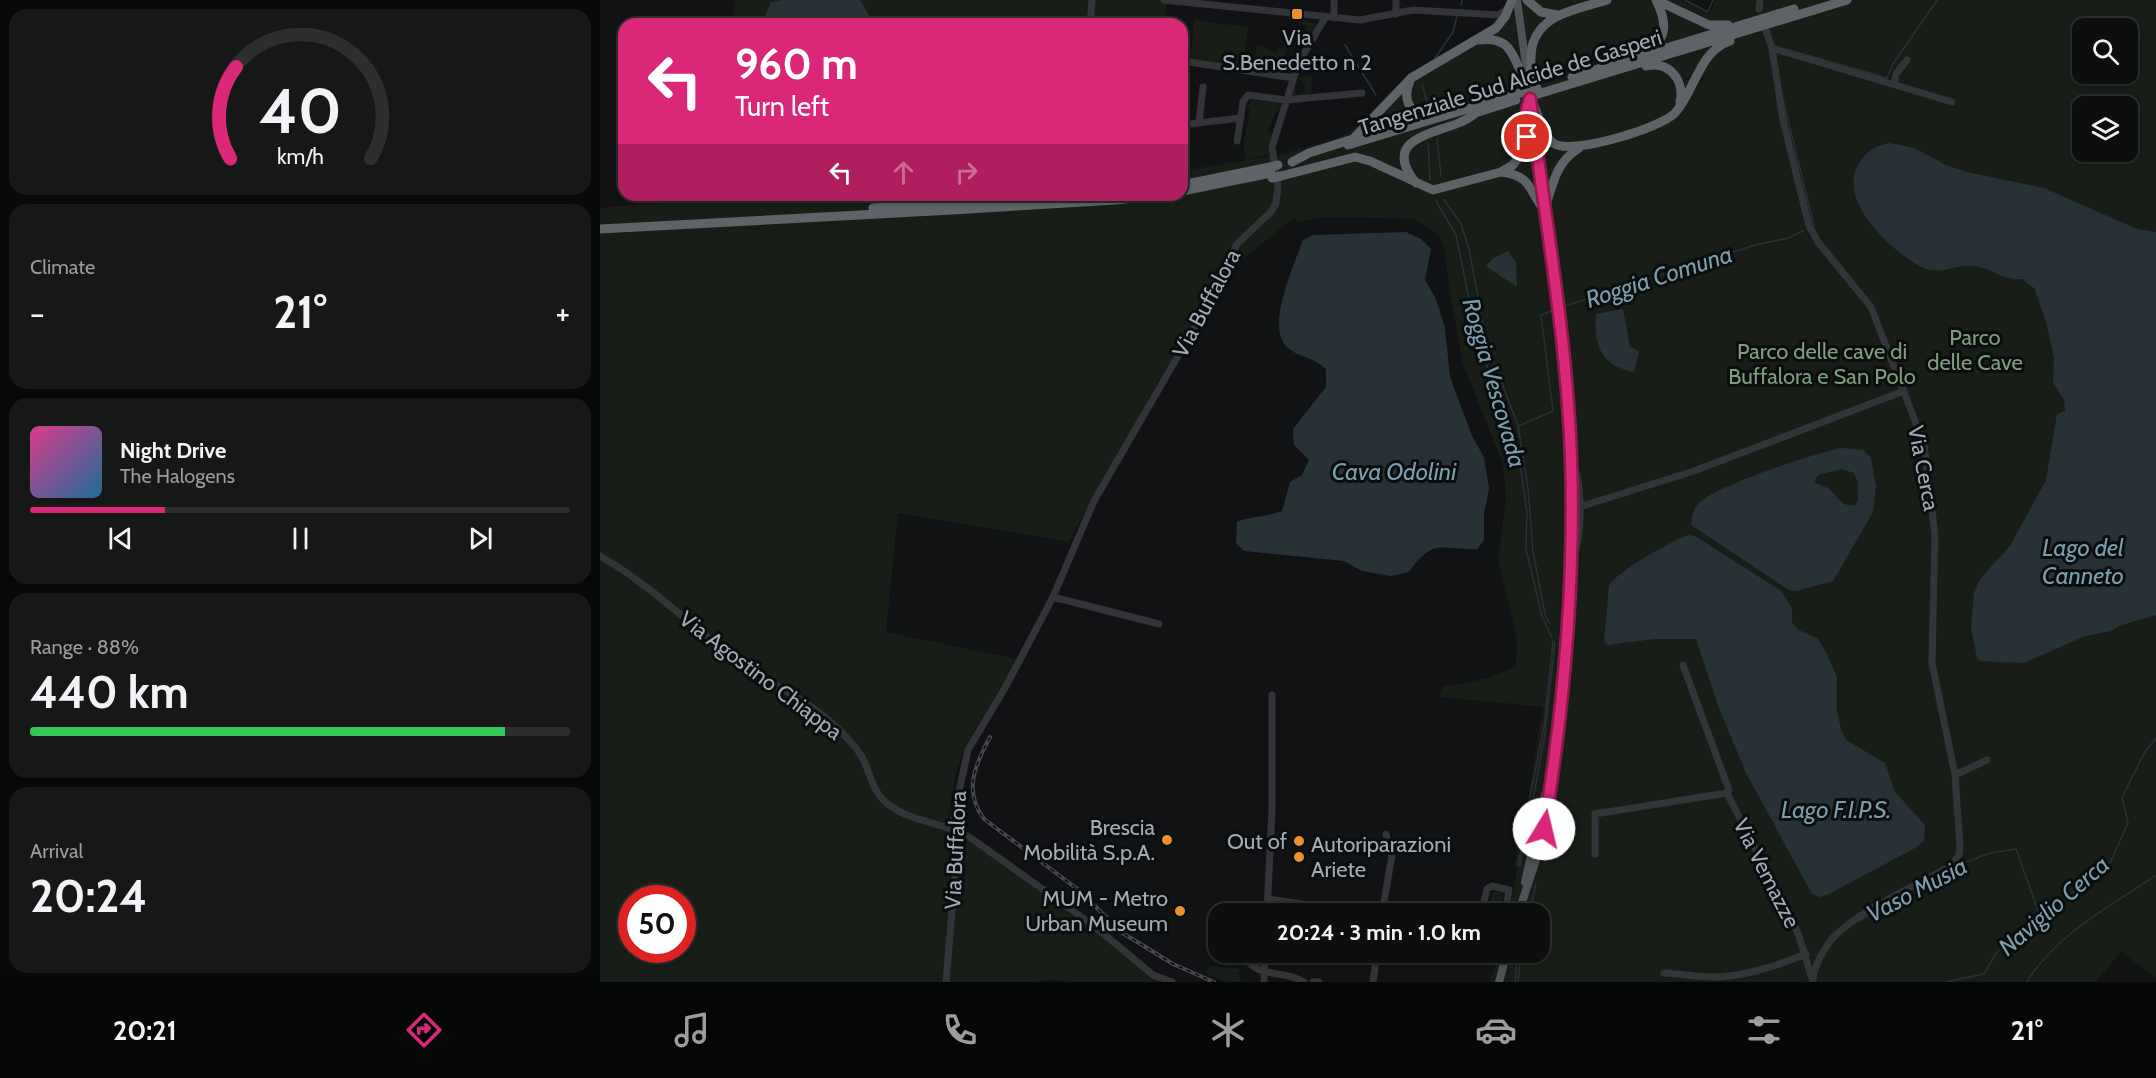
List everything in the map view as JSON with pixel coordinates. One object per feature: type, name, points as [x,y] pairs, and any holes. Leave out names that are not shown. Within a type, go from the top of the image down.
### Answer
[{"type":"highway","points":[[1527,0],[1541,12],[1559,15]]},
{"type":"highway","points":[[1275,172],[1355,157],[1370,161],[1418,185],[1441,190],[1501,172],[1513,165],[1524,150],[1535,39],[1543,26],[1559,15],[1607,0]]},
{"type":"highway","points":[[1591,74],[1613,60],[1652,47],[1660,40],[1665,23],[1656,0],[1700,22],[1718,27],[1762,15],[1775,18]]},
{"type":"highway","name":"Tangenziale Sud Alcide de Gasperi","points":[[1188,190],[1258,177],[1477,112],[1529,93],[1775,18],[1826,0]]},
{"type":"highway","name":"Tangenziale Sud Alcide de Gasperi","points":[[1775,18],[1847,0]]},
{"type":"highway","points":[[1292,162],[1309,153],[1353,139],[1411,78],[1496,28],[1513,2]]},
{"type":"highway","points":[[1477,40],[1495,40],[1509,48],[1537,108],[1543,130],[1551,141],[1565,148],[1581,147],[1659,124],[1668,119],[1679,107],[1712,52],[1723,43],[1761,31],[1775,18]]},
{"type":"highway","points":[[1591,74],[1613,76],[1650,65],[1663,66],[1678,81],[1682,95],[1679,107]]},
{"type":"highway","points":[[1411,78],[1407,87],[1407,100],[1412,110],[1419,115],[1434,115],[1481,100],[1500,98]]},
{"type":"highway","name":"Tangenziale Sud Alcide de Gasperi","points":[[1188,184],[1275,172],[1292,162],[1500,98],[1529,93]]},
{"type":"highway","points":[[1418,185],[1410,176],[1406,161],[1412,142],[1425,133],[1461,122],[1477,112]]},
{"type":"highway","points":[[1544,210],[1556,170],[1563,161],[1581,147]]},
{"type":"highway","points":[[1501,172],[1513,174],[1527,181],[1544,210]]},
{"type":"highway","points":[[600,223],[996,201]]},
{"type":"highway","points":[[600,229],[964,210],[1082,201]]},
{"type":"main road","points":[[1513,2],[1529,93],[1564,354],[1571,459],[1571,561],[1561,706],[1544,829],[1521,903]]},
{"type":"main road","points":[[1523,897],[1535,832],[1549,783]]},
{"type":"main road","points":[[1535,832],[1538,838],[1535,863]]},
{"type":"main road","points":[[1499,982],[1504,963]]},
{"type":"street","points":[[1090,18],[1092,0]]},
{"type":"street","points":[[1164,0],[1325,18],[1368,20],[1425,10],[1499,15],[1513,2]]},
{"type":"street","points":[[1334,0],[1334,18]]},
{"type":"street","points":[[1396,0],[1396,14]]},
{"type":"street","points":[[1759,9],[1760,0]]},
{"type":"street","name":"Via Buffalora","points":[[946,982],[955,876],[953,827],[957,790],[968,750],[1005,688],[1053,597],[1094,501],[1204,311],[1237,244],[1271,212],[1276,203],[1278,186],[1272,151],[1294,78],[1304,54],[1325,18]]},
{"type":"street","name":"Via Cerca","points":[[1766,31],[1772,48],[1783,120],[1809,226],[1818,242],[1871,306],[1919,427],[1928,466],[1935,535],[1932,663],[1956,775],[1960,847],[1956,862],[1842,929],[1826,948],[1813,980]]},
{"type":"street","points":[[1772,48],[1952,102]]},
{"type":"street","points":[[1894,83],[1896,75],[1907,60]]},
{"type":"street","points":[[1189,62],[1294,78]]},
{"type":"street","points":[[1199,123],[1203,87]]},
{"type":"street","points":[[1237,141],[1244,102],[1248,95],[1286,100],[1362,93]]},
{"type":"street","points":[[1189,124],[1241,118]]},
{"type":"street","points":[[1579,507],[1694,471],[1904,391]]},
{"type":"street","points":[[1128,441],[1137,446]]},
{"type":"street","points":[[1571,459],[1577,475],[1579,507],[1577,549],[1571,561]]},
{"type":"street","name":"Via Agostino Chiappa","points":[[600,556],[635,578],[744,664],[796,696],[829,720],[860,754],[875,790],[888,805],[906,814],[953,827],[995,854],[1093,925],[1153,975],[1172,982]]},
{"type":"street","points":[[1053,597],[1159,624]]},
{"type":"street","name":"Via Vemazze","points":[[1683,665],[1729,790],[1727,793],[1806,954],[1813,980]]},
{"type":"street","points":[[1268,903],[1272,809],[1272,695]]},
{"type":"street","points":[[1956,775],[1987,760]]},
{"type":"street","name":"Via Vemazze","points":[[1595,854],[1595,814],[1727,793]]},
{"type":"street","points":[[1385,903],[1392,855],[1386,834]]},
{"type":"street","points":[[1484,903],[1487,889],[1492,886],[1509,890],[1507,903]]},
{"type":"street","points":[[1268,899],[1295,903]]},
{"type":"street","name":"Via Vemazze","points":[[1664,973],[1718,977],[1738,975],[1782,964],[1806,954]]},
{"type":"street","points":[[1246,963],[1249,971],[1264,981],[1294,978],[1304,982]]},
{"type":"street","points":[[1264,981],[1265,963]]},
{"type":"street","points":[[1373,982],[1376,963]]},
{"type":"street","points":[[1313,982],[1319,982]]},
{"type":"green space","points":[[736,0],[1180,0],[1179,6],[1167,4],[1165,18],[733,18]]},
{"type":"green space","name":"Parco delle cave di Buffalora e San Polo","points":[[1512,0],[1523,0],[1530,9],[1541,16],[1544,11],[1531,0],[1681,0],[1710,14],[1715,0],[2156,0],[2156,977],[2121,952],[2096,982],[1489,982],[1496,963],[1550,963],[1550,903],[1511,903],[1518,866],[1514,865],[1517,853],[1512,834],[1522,836],[1543,707],[1439,697],[1442,687],[1492,677],[1516,663],[1517,639],[1498,559],[1506,498],[1503,464],[1463,364],[1449,289],[1445,250],[1439,235],[1414,219],[1340,217],[1317,218],[1301,222],[1293,219],[1238,263],[1223,264],[1198,316],[1069,542],[898,513],[886,632],[1017,659],[991,709],[965,748],[956,772],[948,818],[961,834],[1093,926],[1150,977],[1166,982],[1070,982],[1053,979],[1037,982],[600,982],[600,208],[659,203],[660,201],[1188,201],[1188,170],[1283,154],[1335,139],[1351,131],[1408,76],[1487,29]]},
{"type":"green space","points":[[1194,20],[1248,27],[1243,68],[1190,59]]},
{"type":"green space","points":[[1303,20],[1318,24],[1307,42],[1302,41],[1308,25],[1302,24]]},
{"type":"green space","points":[[1279,41],[1288,42],[1283,64],[1255,57],[1257,44],[1276,52],[1278,48],[1284,49],[1285,44]]},
{"type":"green space","points":[[1312,76],[1311,95],[1291,97],[1295,83],[1296,95],[1305,92],[1303,80],[1296,79]]},
{"type":"green space","points":[[1252,100],[1280,104],[1279,111],[1275,111],[1268,132],[1273,133],[1268,155],[1245,160],[1244,144],[1250,109],[1246,108]]},
{"type":"green space","points":[[1495,891],[1501,892],[1504,895],[1501,903],[1490,903]]},
{"type":"green space","points":[[1209,966],[1241,969],[1238,972],[1241,982],[1227,982],[1206,974]]},
{"type":"water","points":[[860,0],[870,18],[764,18],[771,2]]},
{"type":"water","name":"Lago del Canneto","points":[[1890,143],[1914,148],[1946,165],[1967,172],[2044,188],[2137,229],[2156,232],[2156,615],[2118,626],[2111,631],[2085,636],[2024,663],[1980,661],[1977,658],[1971,627],[1974,593],[1981,578],[2010,546],[2046,480],[2057,414],[2065,411],[2064,400],[2053,382],[2054,358],[2046,321],[2034,288],[2022,279],[2008,278],[1974,266],[1942,270],[1924,268],[1898,251],[1872,225],[1855,195],[1854,179],[1858,165],[1864,156],[1875,148]]},
{"type":"water","name":"Cava Odolini","points":[[1406,232],[1421,239],[1431,249],[1425,280],[1436,299],[1445,328],[1450,377],[1472,436],[1484,457],[1489,488],[1484,514],[1484,540],[1477,549],[1432,549],[1409,572],[1391,576],[1362,571],[1344,561],[1244,551],[1236,543],[1237,522],[1282,511],[1290,482],[1302,475],[1309,460],[1294,445],[1293,429],[1326,387],[1326,369],[1315,361],[1290,350],[1281,336],[1279,324],[1284,294],[1303,240],[1313,235]]},
{"type":"water","points":[[1508,251],[1516,262],[1517,287],[1486,266],[1493,258]]},
{"type":"water","points":[[1623,309],[1630,347],[1639,351],[1634,372],[1614,365],[1607,359],[1598,344],[1596,335],[1596,314]]},
{"type":"water","points":[[1841,448],[1863,450],[1871,458],[1876,486],[1873,512],[1833,581],[1796,591],[1789,590],[1691,525],[1695,508],[1709,496],[1744,479]],"holes":[[[1842,469],[1854,473],[1858,483],[1858,500],[1855,505],[1846,505],[1829,489],[1814,482],[1818,475]]]},
{"type":"water","name":"Lago F.I.P.S.","points":[[1688,535],[1695,536],[1781,591],[1792,608],[1792,622],[1797,629],[1818,639],[1837,677],[1837,711],[1846,740],[1885,763],[1895,792],[1925,825],[1924,841],[1915,848],[1829,894],[1820,897],[1812,894],[1746,773],[1719,708],[1696,639],[1654,639],[1608,645],[1604,642],[1609,586],[1633,565]]},
{"type":"waterway","name":"Roggia Comuna","points":[[1461,5],[1462,0]]},
{"type":"waterway","name":"Roggia Comuna","points":[[1685,0],[1708,12],[1713,0]]},
{"type":"waterway","name":"Roggia Comuna","points":[[1789,50],[1887,78],[1893,64],[1937,0]]},
{"type":"waterway","name":"Roggia Comuna","points":[[1435,58],[1453,32],[1457,16]]},
{"type":"waterway","name":"Roggia Vescovada","points":[[1345,45],[1376,95]]},
{"type":"waterway","name":"Roggia Comuna","points":[[1422,84],[1428,105]]},
{"type":"waterway","name":"Roggia Comuna","points":[[1783,99],[1814,226]]},
{"type":"waterway","name":"Roggia Vescovada","points":[[1394,110],[1400,118]]},
{"type":"waterway","name":"Roggia Comuna","points":[[1437,139],[1441,176]]},
{"type":"waterway","name":"Roggia Vescovada","points":[[1428,143],[1430,180]]},
{"type":"waterway","name":"Roggia Comuna","points":[[1444,200],[1461,224],[1469,249],[1486,341],[1518,426],[1528,488],[1533,552],[1545,614],[1549,623]]},
{"type":"waterway","name":"Roggia Vescovada","points":[[1436,201],[1456,235],[1477,339],[1511,431],[1521,470],[1527,512],[1526,549],[1542,616],[1552,638]]},
{"type":"waterway","name":"Roggia Comuna","points":[[1562,307],[1755,245],[1788,238],[1803,231]]},
{"type":"waterway","name":"Roggia Comuna","points":[[1519,426],[1553,411],[1541,315],[1554,310]]},
{"type":"waterway","name":"Roggia Vescovada","points":[[1524,827],[1544,727],[1553,641]]},
{"type":"waterway","name":"Roggia Vescovada","points":[[1528,827],[1545,734],[1555,642]]},
{"type":"waterway","name":"Naviglio Cerca","points":[[1946,982],[1984,974],[1997,952],[2110,863],[2128,823],[2122,797],[2145,752],[2156,738]]},
{"type":"waterway","name":"Roggia Vescovada","points":[[1518,866],[1523,837]]},
{"type":"waterway","name":"Roggia Vescovada","points":[[1520,866],[1525,838]]},
{"type":"waterway","name":"Vaso Musia","points":[[1955,866],[1990,853],[2016,849],[2040,916]]},
{"type":"waterway","name":"Vaso Musia","points":[[2027,982],[2053,949],[2069,935],[2156,875]]},
{"type":"waterway","name":"Roggia Comuna","points":[[1532,903],[1536,884]]},
{"type":"waterway","name":"Vaso Musia","points":[[1859,921],[1912,890]]},
{"type":"waterway","name":"Roggia Vescovada","points":[[1515,982],[1517,963]]},
{"type":"waterway","name":"Roggia Vescovada","points":[[1518,982],[1520,963]]},
{"type":"railway","points":[[990,737],[976,768],[973,788],[974,798],[984,819],[1080,891],[1121,932],[1173,964],[1214,982]]},
{"type":"place","name":"Via S.Benedetto n 2","points":[[1297,14]]},
{"type":"place","name":"Brescia Mobilità S.p.A.","points":[[1167,840]]},
{"type":"place","name":"Out of","points":[[1299,841]]},
{"type":"place","name":"Autoriparazioni Ariete","points":[[1299,857]]},
{"type":"place","name":"MUM - Metro Urban Museum","points":[[1180,911]]},
{"type":"route","points":[[1527,137],[1527,110],[1530,99],[1564,354],[1571,459],[1571,582],[1561,706],[1544,829]]},
{"type":"park label","name":"Parco delle Cave","points":[[1975,350]]}]
